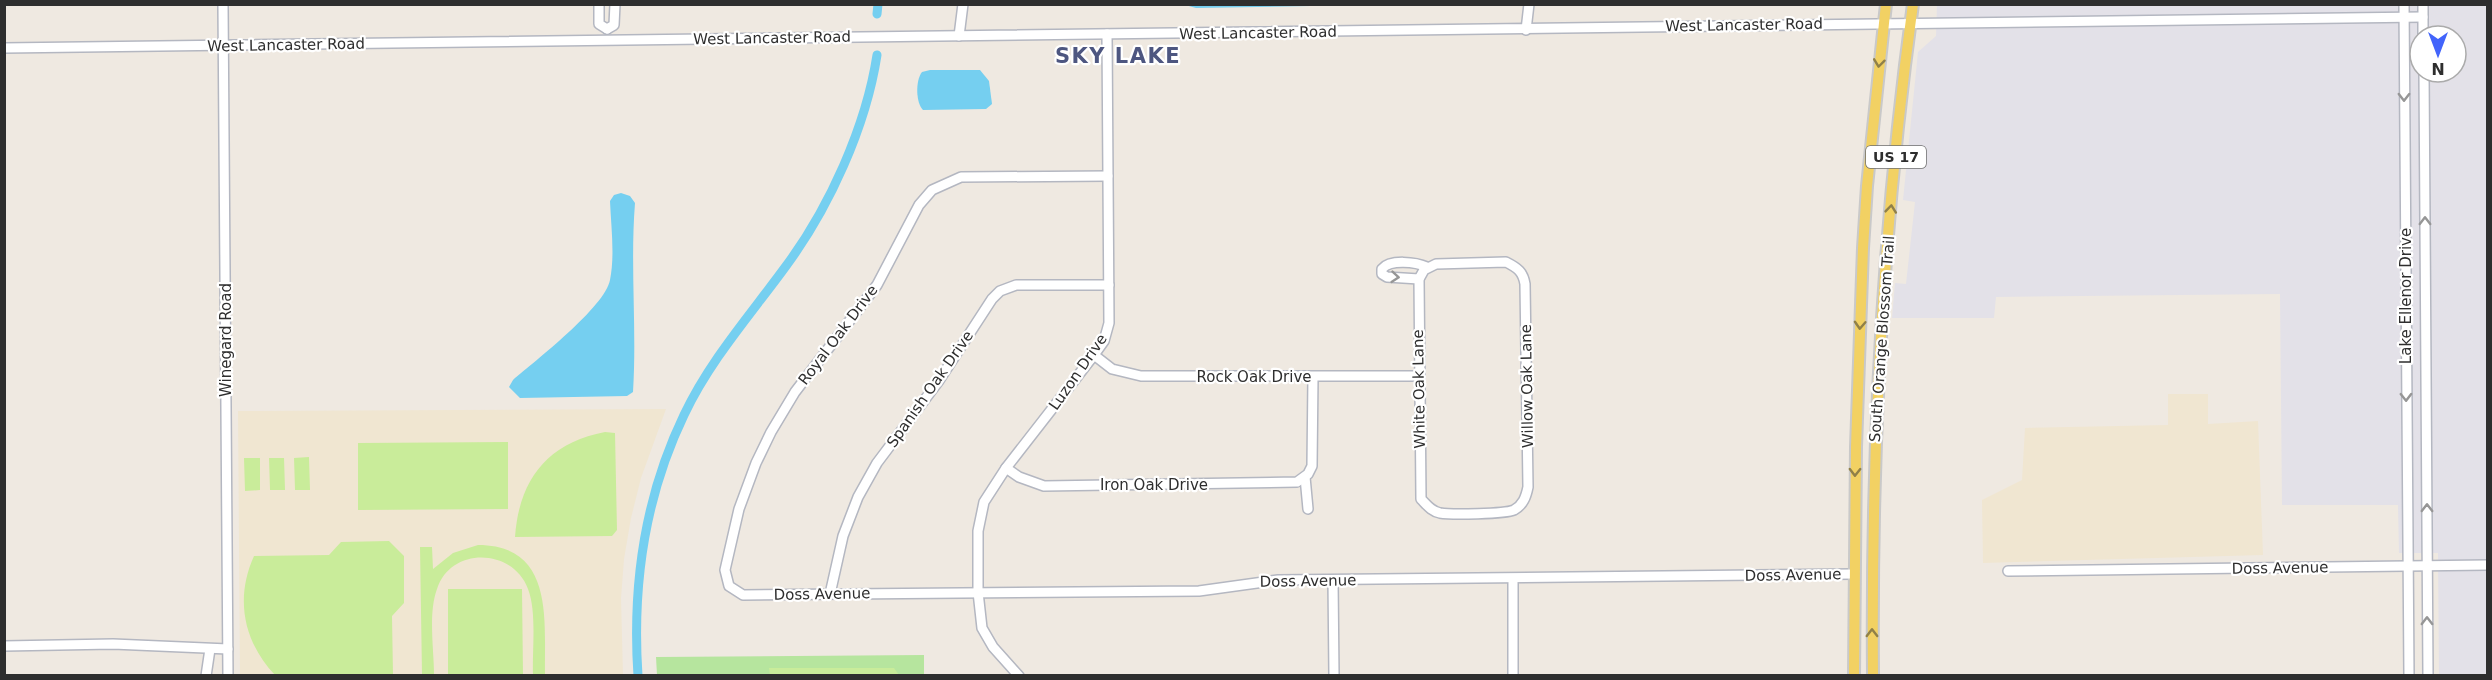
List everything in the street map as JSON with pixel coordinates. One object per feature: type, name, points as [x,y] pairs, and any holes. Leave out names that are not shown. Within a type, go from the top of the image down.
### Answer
[{"type":"main road","name":"South Orange Blossom Trail","points":[[1854,675],[1853,574],[1867,186],[1886,4]]},
{"type":"main road","name":"South Orange Blossom Trail","points":[[1873,675],[1875,418],[1881,320],[1913,4]]},
{"type":"main road","points":[[1858,396],[1867,414],[1875,418]]},
{"type":"main road","points":[[1853,574],[1863,579],[1872,590]]},
{"type":"street","name":"Winegard Road","points":[[223,4],[228,675]]},
{"type":"street","points":[[599,4],[599,24],[607,34],[614,25],[615,4]]},
{"type":"street","points":[[959,36],[963,4]]},
{"type":"street","points":[[1526,30],[1529,4]]},
{"type":"street","name":"Lake Ellenor Drive","points":[[2404,4],[2409,675]]},
{"type":"street","points":[[2423,4],[2423,24]]},
{"type":"street","name":"West Lancaster Road","points":[[4,48],[223,46],[607,34],[959,36],[1526,30],[1884,22],[2423,17]]},
{"type":"street","name":"Luzon Drive","points":[[1019,675],[993,647],[982,628],[978,592],[978,531],[984,502],[1006,468],[1094,355],[1107,334],[1109,285],[1107,34]]},
{"type":"street","name":"Lake Ellenor Drive","points":[[2424,84],[2428,675]]},
{"type":"street","name":"Royal Oak Drive","points":[[729,586],[725,570],[739,509],[756,463],[771,432],[795,392],[878,285],[919,205],[932,190],[961,177],[1108,176]]},
{"type":"street","name":"Willow Oak Lane","points":[[1427,267],[1442,263],[1506,262],[1523,274],[1525,284],[1527,493],[1516,509],[1505,513],[1473,513]]},
{"type":"street","points":[[1418,263],[1427,267],[1419,279],[1387,278],[1382,274],[1382,269],[1386,264],[1418,263]]},
{"type":"street","name":"White Oak Lane","points":[[1419,279],[1421,499],[1430,508],[1441,513],[1473,513]]},
{"type":"street","points":[[2406,279],[2425,279]]},
{"type":"street","name":"Spanish Oak Drive","points":[[830,594],[843,537],[858,497],[877,463],[938,382],[992,299],[1000,291],[1016,285],[1109,285]]},
{"type":"street","name":"Rock Oak Drive","points":[[1094,355],[1112,369],[1141,376],[1419,376]]},
{"type":"street","points":[[1308,509],[1305,477],[1311,470],[1313,459],[1313,377]]},
{"type":"street","name":"Iron Oak Drive","points":[[1006,468],[1019,477],[1044,486],[1286,484],[1305,477]]},
{"type":"street","points":[[2408,567],[2487,565]]},
{"type":"street","name":"Doss Avenue","points":[[2008,571],[2408,567]]},
{"type":"street","name":"Doss Avenue","points":[[729,586],[743,595],[1198,591],[1278,580],[1853,574]]},
{"type":"street","points":[[1513,579],[1514,675]]},
{"type":"street","points":[[1333,580],[1334,675]]},
{"type":"street","points":[[4,646],[113,645],[228,649]]},
{"type":"street","points":[[206,675],[210,649]]},
{"type":"shaded area","points":[[1937,5],[2487,5],[2487,675],[2439,675],[2438,553],[2399,553],[2398,505],[2282,505],[2280,294],[1996,297],[1994,318],[1892,318],[1895,283],[1906,284],[1915,202],[1903,200],[1918,52],[1936,36]]},
{"type":"shaded area","points":[[2168,394],[2208,394],[2208,424],[2258,421],[2263,555],[1983,563],[1982,500],[2022,480],[2025,428],[2168,425]]},
{"type":"shaded area","points":[[666,409],[641,478],[624,559],[621,598],[623,675],[240,675],[238,411]]},
{"type":"green space","points":[[605,432],[615,433],[617,530],[612,536],[515,537],[523,498],[540,467],[567,445]]},
{"type":"green space","points":[[508,442],[508,509],[358,510],[358,443]]},
{"type":"green space","points":[[309,457],[310,490],[295,490],[294,458]]},
{"type":"green space","points":[[244,458],[260,458],[260,490],[245,491]]},
{"type":"green space","points":[[269,458],[284,458],[285,490],[270,490]]},
{"type":"green space","points":[[389,541],[404,556],[404,603],[392,616],[393,675],[275,675],[256,648],[245,618],[245,588],[254,556],[329,555],[341,542]]},
{"type":"green space","points":[[478,545],[503,548],[521,558],[533,572],[544,610],[545,675],[533,675],[533,620],[528,589],[520,575],[509,566],[496,560],[482,558],[468,559],[455,565],[444,575],[437,589],[433,609],[434,675],[422,675],[420,547],[432,547],[433,569],[453,553]]},
{"type":"green space","points":[[448,589],[522,589],[523,675],[448,675]]},
{"type":"green space","points":[[924,655],[924,675],[657,675],[656,657]]},
{"type":"green space","points":[[769,668],[894,668],[899,675],[770,675]]},
{"type":"water","points":[[1185,5],[1365,5],[1196,8]]},
{"type":"water","points":[[980,70],[989,81],[992,104],[986,109],[923,110],[917,86],[922,72]]},
{"type":"water","points":[[621,193],[630,196],[635,203],[633,392],[627,396],[520,398],[509,387],[513,380],[568,333],[596,304],[605,291],[610,280],[612,261],[610,201],[614,195]]},
{"type":"waterway","points":[[877,14],[878,4]]},
{"type":"waterway","points":[[638,676],[637,609],[644,542],[651,509],[671,446],[684,415],[706,375],[802,243],[831,193],[855,138],[872,82],[877,55]]},
{"type":"district","name":"SKY LAKE","points":[[1118,56]]}]
